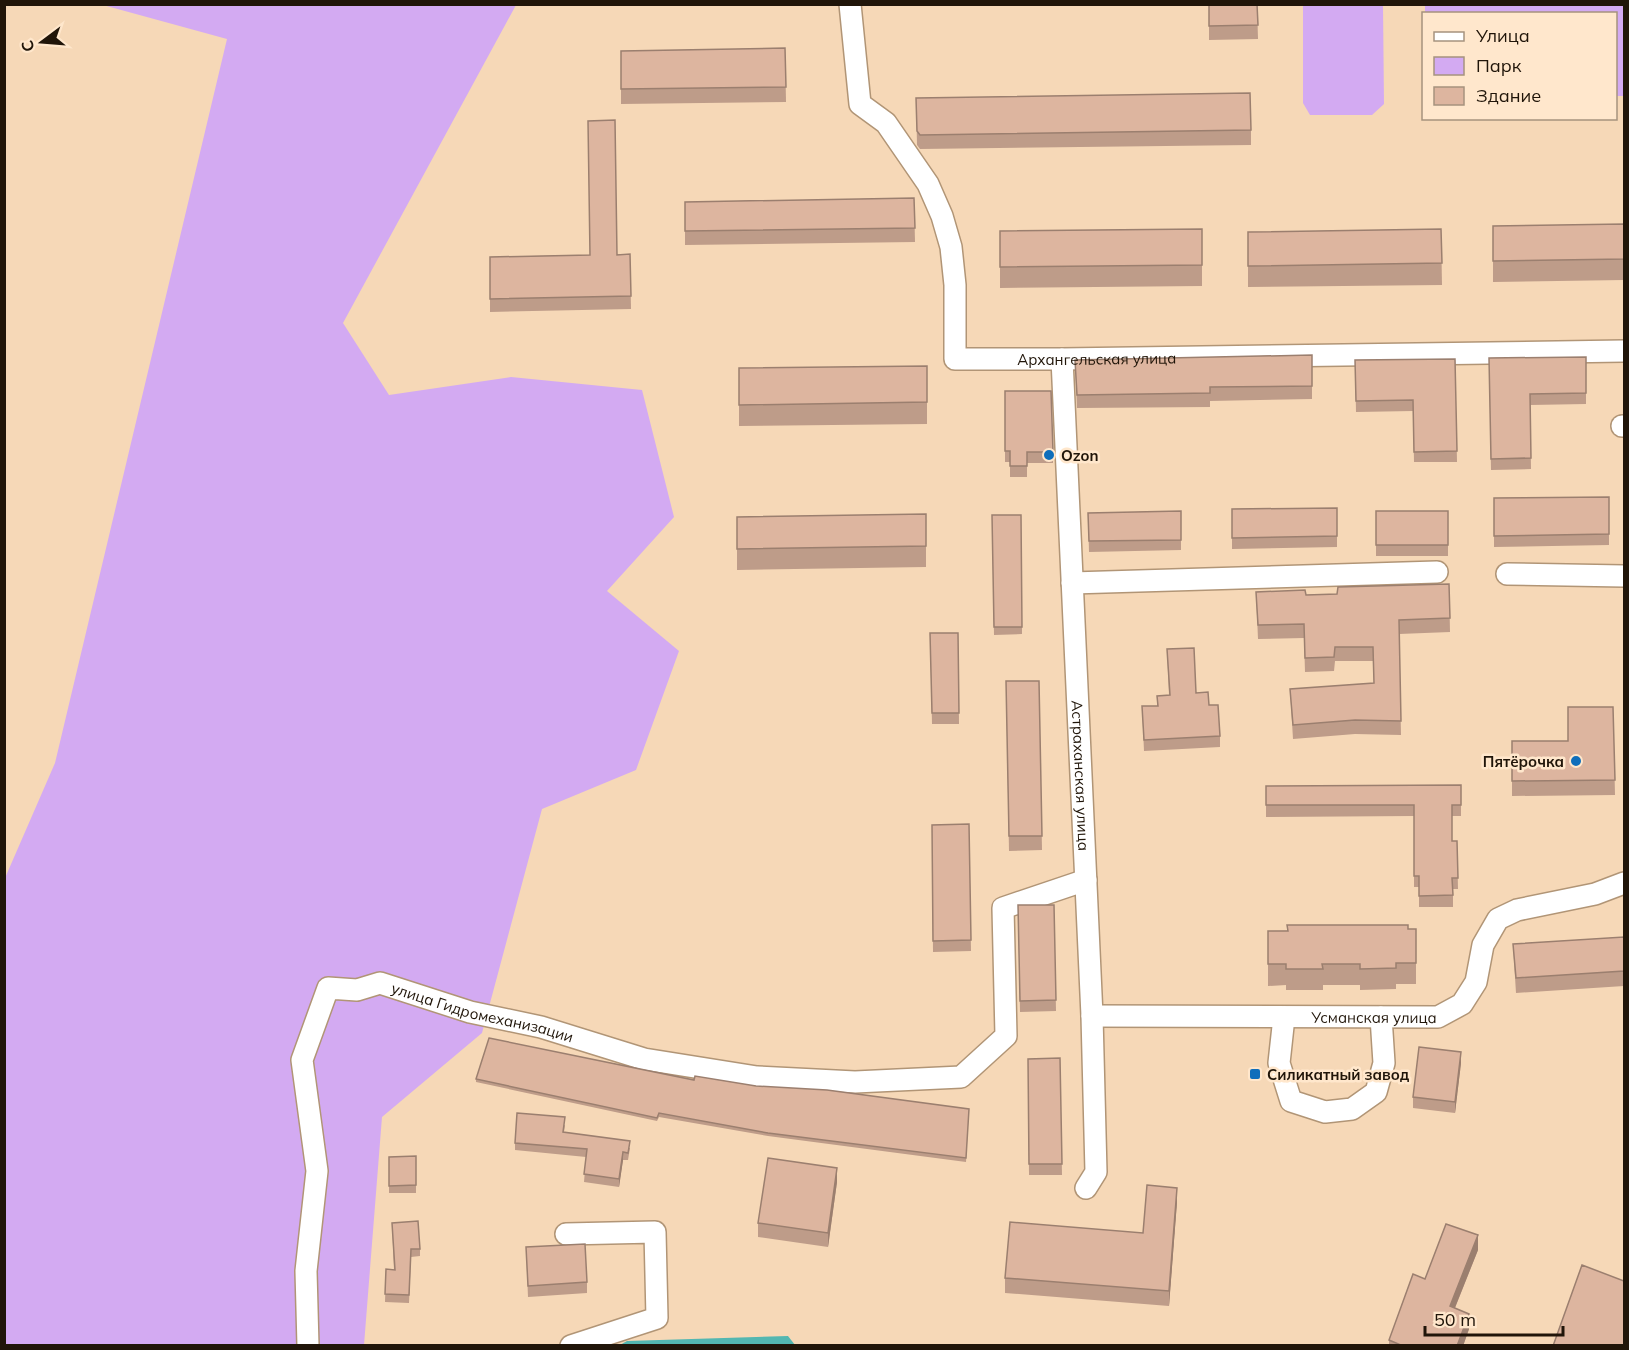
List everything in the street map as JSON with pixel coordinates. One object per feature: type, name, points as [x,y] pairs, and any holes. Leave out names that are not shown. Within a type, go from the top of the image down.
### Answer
[{"type":"street","name":"Архангельская улица","points":[[850,4],[860,104],[886,123],[928,184],[942,216],[951,247],[955,285],[955,359],[1624,351]]},
{"type":"street","name":"Астраханская улица","points":[[1062,359],[1092,1016],[1096,1172],[1086,1188]]},
{"type":"street","points":[[1072,583],[1437,572]]},
{"type":"street","points":[[1507,574],[1624,576]]},
{"type":"street","name":"улица Гидромеханизации","points":[[308,1346],[306,1271],[317,1171],[302,1060],[328,988],[357,990],[380,983],[470,1012],[541,1028],[644,1059],[757,1077],[855,1082],[961,1077],[1006,1036],[1003,908],[1086,880]]},
{"type":"street","name":"Усманская улица","points":[[1092,1016],[1438,1017],[1462,1004],[1476,982],[1483,945],[1498,919],[1517,910],[1596,894],[1624,883]]},
{"type":"street","points":[[1284,1017],[1279,1062],[1291,1101],[1325,1112],[1352,1109],[1376,1092],[1384,1063],[1381,1017]]},
{"type":"street","points":[[566,1234],[655,1232],[657,1317],[571,1346]]},
{"type":"green space","points":[[103,5],[516,5],[343,323],[389,395],[511,377],[642,390],[674,517],[607,591],[679,651],[636,770],[542,809],[482,1033],[382,1117],[364,1345],[5,1346],[5,878],[55,763],[227,39]]},
{"type":"green space","points":[[1303,5],[1383,5],[1384,104],[1372,115],[1310,115],[1303,103]]},
{"type":"green space","points":[[1425,5],[1624,5],[1624,96],[1617,96],[1617,12],[1425,12]]},
{"type":"water","points":[[788,1336],[795,1345],[620,1345],[627,1341]]},
{"type":"building","points":[[1209,4],[1257,4],[1258,25],[1209,26]]},
{"type":"building","points":[[785,48],[786,87],[621,89],[621,51]]},
{"type":"building","points":[[1250,93],[1251,130],[920,135],[917,131],[916,98]]},
{"type":"building","points":[[615,120],[617,255],[630,254],[631,296],[490,299],[490,257],[590,255],[588,121]]},
{"type":"building","points":[[914,198],[915,228],[685,231],[685,202]]},
{"type":"building","points":[[1624,224],[1624,259],[1493,261],[1493,226]]},
{"type":"building","points":[[1202,229],[1202,265],[1000,267],[1000,231]]},
{"type":"building","points":[[1441,229],[1442,263],[1248,266],[1248,232]]},
{"type":"building","points":[[1312,355],[1312,386],[1210,387],[1210,393],[1077,395],[1075,360]]},
{"type":"building","points":[[1586,357],[1586,393],[1530,394],[1531,458],[1491,459],[1489,358]]},
{"type":"building","points":[[1455,359],[1457,451],[1414,452],[1413,400],[1356,401],[1355,360]]},
{"type":"building","points":[[927,366],[927,402],[739,405],[739,368]]},
{"type":"building","points":[[1005,391],[1051,391],[1053,452],[1027,452],[1027,466],[1010,466],[1010,451],[1005,451]]},
{"type":"building","points":[[1609,497],[1609,534],[1494,536],[1494,498]]},
{"type":"building","points":[[1337,508],[1337,536],[1232,538],[1232,509]]},
{"type":"building","points":[[1181,511],[1181,540],[1089,541],[1088,513]]},
{"type":"building","points":[[1376,511],[1448,511],[1448,545],[1376,545]]},
{"type":"building","points":[[926,514],[926,546],[737,549],[737,517]]},
{"type":"building","points":[[992,515],[1021,515],[1022,627],[994,627]]},
{"type":"building","points":[[1449,584],[1450,618],[1399,620],[1401,721],[1355,720],[1293,725],[1290,689],[1374,683],[1373,647],[1335,647],[1334,657],[1305,658],[1304,624],[1258,625],[1256,592],[1305,590],[1306,595],[1337,594],[1338,587]]},
{"type":"building","points":[[930,633],[958,633],[959,713],[932,713]]},
{"type":"building","points":[[1194,648],[1196,693],[1208,692],[1209,705],[1218,705],[1220,736],[1144,740],[1142,706],[1158,706],[1157,696],[1170,695],[1167,649]]},
{"type":"building","points":[[1006,681],[1039,681],[1042,836],[1009,836]]},
{"type":"building","points":[[1568,707],[1613,707],[1615,780],[1512,781],[1512,741],[1568,741]]},
{"type":"building","points":[[1461,785],[1461,805],[1452,805],[1452,841],[1457,841],[1458,878],[1452,878],[1453,895],[1419,896],[1419,876],[1414,876],[1414,805],[1266,805],[1266,786]]},
{"type":"building","points":[[969,824],[971,940],[933,941],[932,825]]},
{"type":"building","points":[[1018,905],[1054,905],[1056,1000],[1020,1001]]},
{"type":"building","points":[[1287,925],[1408,925],[1408,929],[1416,929],[1416,963],[1396,963],[1396,968],[1360,969],[1360,964],[1322,964],[1323,969],[1286,969],[1286,964],[1268,964],[1268,931],[1288,931]]},
{"type":"building","points":[[1624,937],[1624,971],[1516,978],[1513,944]]},
{"type":"building","points":[[489,1038],[694,1080],[695,1076],[756,1086],[827,1090],[969,1109],[966,1158],[768,1133],[659,1113],[657,1118],[476,1079]]},
{"type":"building","points":[[1419,1047],[1461,1052],[1455,1102],[1413,1097]]},
{"type":"building","points":[[1060,1058],[1062,1164],[1029,1164],[1028,1059]]},
{"type":"building","points":[[517,1113],[565,1117],[563,1132],[630,1141],[628,1153],[623,1152],[619,1179],[584,1174],[587,1149],[515,1143]]},
{"type":"building","points":[[416,1156],[416,1185],[389,1186],[389,1157]]},
{"type":"building","points":[[768,1158],[837,1168],[828,1233],[758,1223]]},
{"type":"building","points":[[1147,1185],[1177,1188],[1169,1291],[1005,1278],[1010,1222],[1143,1233]]},
{"type":"building","points":[[418,1221],[420,1249],[411,1249],[409,1295],[385,1294],[386,1269],[395,1270],[392,1223]]},
{"type":"building","points":[[1446,1224],[1478,1235],[1450,1306],[1469,1314],[1457,1346],[1403,1346],[1389,1340],[1413,1274],[1425,1279]]},
{"type":"building","points":[[585,1244],[587,1282],[528,1286],[526,1247]]},
{"type":"building","points":[[1582,1265],[1624,1281],[1624,1346],[1553,1346]]},
{"type":"place","name":"Ozon","points":[[1049,455]]},
{"type":"place","name":"Пятёрочка","points":[[1576,761]]},
{"type":"place","name":"Силикатный завод","points":[[1255,1074]]}]
